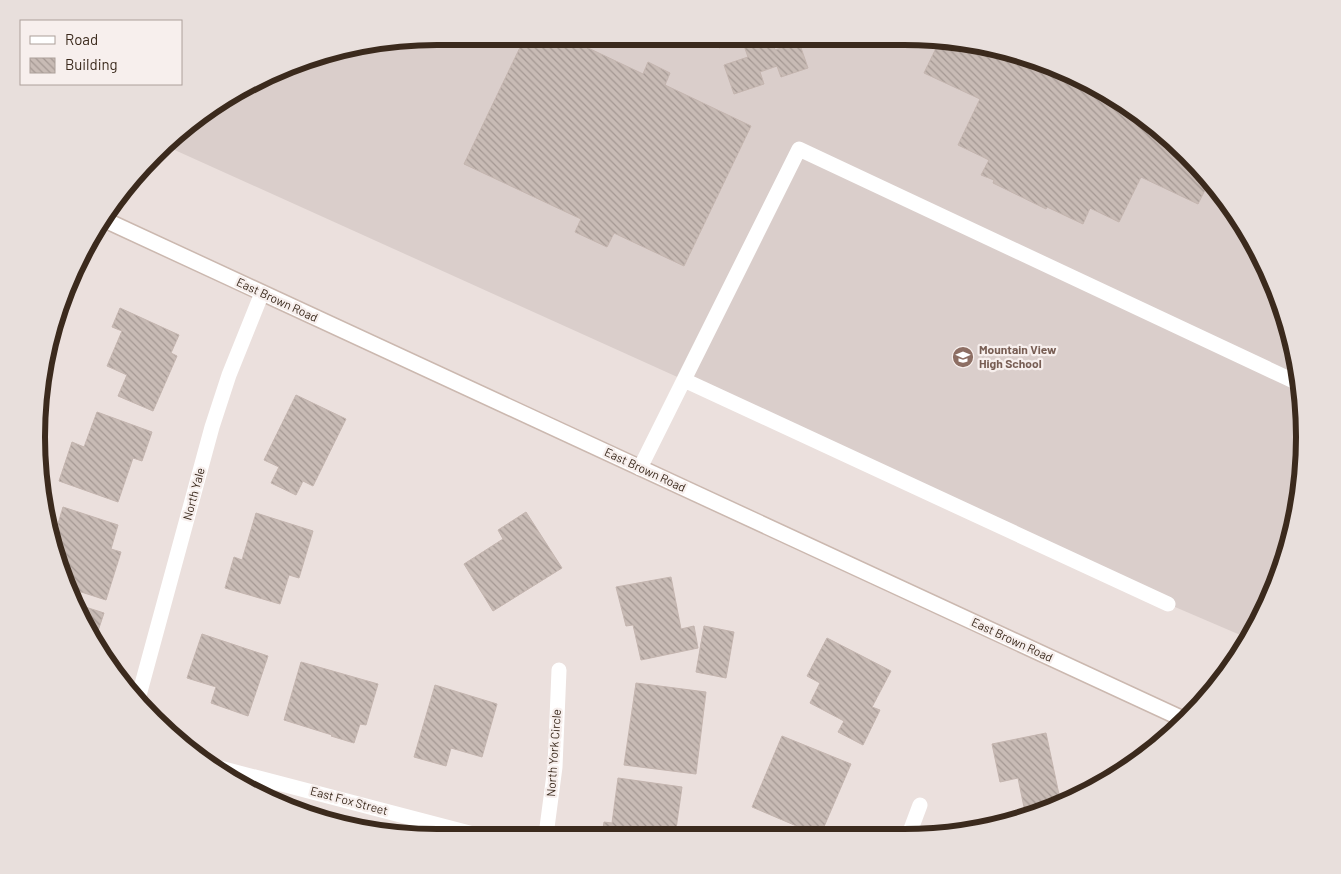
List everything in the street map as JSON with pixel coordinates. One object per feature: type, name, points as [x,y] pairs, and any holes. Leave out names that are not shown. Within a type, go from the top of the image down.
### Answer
[{"type":"main road","points":[[640,468],[799,149],[1292,380]]},
{"type":"main road","name":"East Brown Road","points":[[109,222],[1178,717]]},
{"type":"main road","name":"North Yale","points":[[140,692],[212,427],[229,374],[262,293]]},
{"type":"main road","points":[[684,380],[1168,604]]},
{"type":"main road","name":"North York Circle","points":[[547,829],[555,767],[559,670]]},
{"type":"main road","name":"East Fox Street","points":[[233,771],[454,829]]},
{"type":"main road","points":[[911,829],[920,805]]},
{"type":"shaded area","name":"Mountain View High School","points":[[437,45],[904,45],[955,48],[1005,58],[1030,66],[1077,85],[1100,98],[1122,111],[1162,142],[1215,198],[1230,219],[1256,264],[1283,336],[1293,386],[1296,437],[1295,463],[1293,488],[1283,538],[1266,587],[1242,636],[1168,604],[684,380],[172,149],[219,111],[264,85],[336,58],[386,48]]},
{"type":"building","points":[[521,45],[582,45],[643,74],[648,62],[670,73],[665,85],[751,126],[684,266],[614,233],[607,247],[575,232],[581,219],[464,164]]},
{"type":"building","points":[[744,45],[773,45],[775,50],[790,45],[800,45],[808,68],[781,77],[777,66],[760,72],[764,84],[734,94],[724,65],[748,57]]},
{"type":"building","points":[[937,47],[955,48],[1005,58],[1054,75],[1100,98],[1143,126],[1181,160],[1206,188],[1198,204],[1141,177],[1119,222],[1090,208],[1083,224],[1047,207],[1046,209],[993,183],[994,180],[981,175],[989,160],[958,145],[980,99],[924,73]]},
{"type":"building","points":[[120,308],[179,335],[171,353],[177,356],[153,411],[118,396],[127,375],[107,366],[122,331],[112,327]]},
{"type":"building","points":[[296,395],[346,419],[313,486],[303,481],[296,495],[271,483],[279,467],[264,460]]},
{"type":"building","points":[[97,412],[152,432],[142,461],[133,458],[118,502],[59,481],[72,442],[84,447]]},
{"type":"building","points":[[63,507],[118,525],[111,549],[121,552],[106,600],[77,590],[56,530]]},
{"type":"building","points":[[526,512],[562,568],[493,611],[464,564],[503,539],[498,530]]},
{"type":"building","points":[[256,513],[313,531],[299,578],[289,575],[280,604],[225,588],[234,557],[242,560]]},
{"type":"building","points":[[671,577],[681,629],[694,626],[698,648],[641,660],[633,625],[626,626],[616,587]]},
{"type":"building","points":[[83,606],[104,613],[98,632]]},
{"type":"building","points":[[704,626],[734,632],[726,678],[696,672]]},
{"type":"building","points":[[202,634],[268,656],[248,716],[211,703],[216,687],[187,678]]},
{"type":"building","points":[[827,638],[891,671],[872,707],[880,710],[863,745],[838,732],[844,721],[810,703],[820,683],[807,676]]},
{"type":"building","points":[[301,662],[378,684],[366,725],[360,724],[354,743],[284,720]]},
{"type":"building","points":[[636,683],[706,692],[696,774],[624,765]]},
{"type":"building","points":[[435,685],[497,704],[482,757],[451,748],[446,766],[414,757]]},
{"type":"building","points":[[1046,733],[1059,797],[1025,810],[1018,778],[1000,782],[992,744]]},
{"type":"building","points":[[782,736],[851,764],[823,829],[804,829],[752,807]]},
{"type":"building","points":[[618,778],[682,787],[676,829],[603,829],[604,822],[612,823]]},
{"type":"place","name":"Mountain View High School","points":[[963,357]]}]
